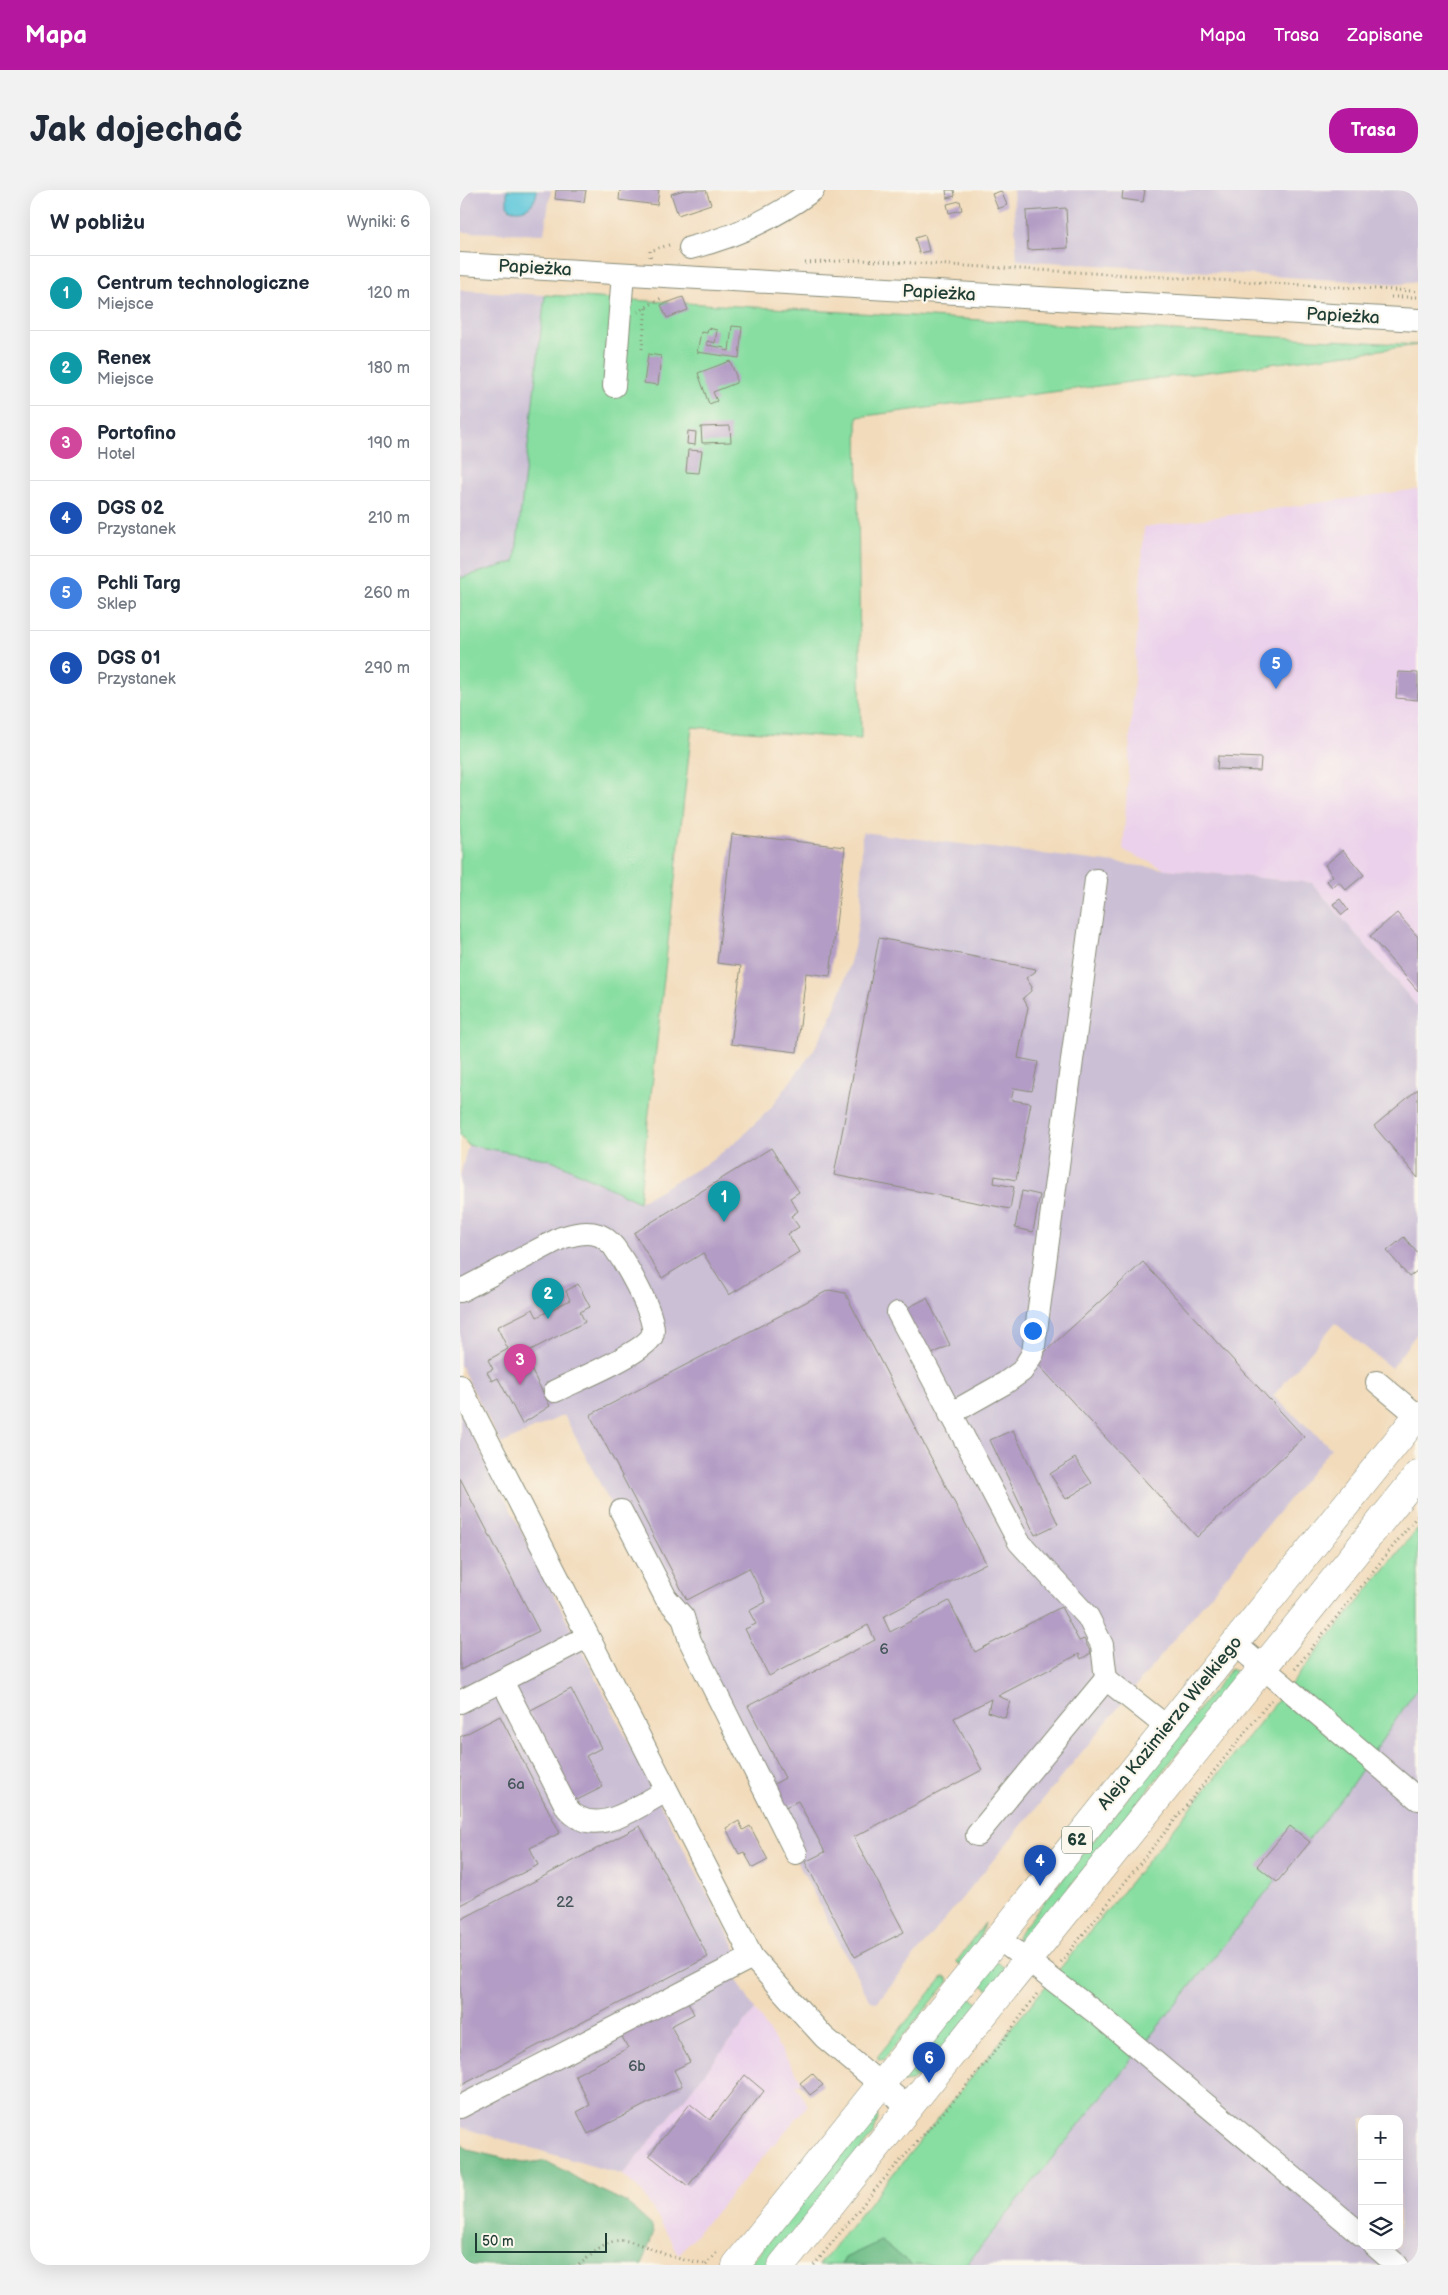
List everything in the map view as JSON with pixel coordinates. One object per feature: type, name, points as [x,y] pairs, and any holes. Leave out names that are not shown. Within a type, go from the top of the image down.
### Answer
[{"type":"main road","name":"Aleja Kazimierza Wielkiego","points":[[736,2265],[1418,1416]]},
{"type":"main road","name":"Aleja Kazimierza Wielkiego","points":[[782,2265],[1027,1960],[1273,1676],[1418,1475]]},
{"type":"street","points":[[690,248],[722,240],[756,226],[788,208],[813,190]]},
{"type":"street","name":"Papieżka","points":[[460,264],[1418,320]]},
{"type":"street","points":[[614,386],[623,274]]},
{"type":"street","points":[[950,1414],[1006,1383],[1022,1371],[1033,1353],[1096,880]]},
{"type":"street","points":[[460,1291],[561,1238],[575,1233],[600,1236],[613,1245],[650,1310],[654,1325],[652,1336],[638,1350],[555,1391]]},
{"type":"street","points":[[898,1313],[1019,1542],[1088,1617],[1102,1645],[1106,1679],[1167,1727]]},
{"type":"street","points":[[1377,1382],[1418,1416]]},
{"type":"street","points":[[460,1386],[468,1421],[587,1636],[752,1957],[824,2037],[909,2108]]},
{"type":"street","points":[[621,1512],[666,1598],[683,1617],[690,1641],[796,1853]]},
{"type":"street","points":[[460,1702],[587,1636]]},
{"type":"street","points":[[1234,1643],[1418,1800]]},
{"type":"street","points":[[977,1835],[1106,1679]]},
{"type":"street","points":[[502,1681],[567,1808],[579,1819],[588,1822],[605,1822],[666,1791]]},
{"type":"street","points":[[998,1938],[1100,2016],[1358,2233]]},
{"type":"street","points":[[460,2107],[752,1957]]},
{"type":"street","points":[[1380,2250],[1397,2265]]},
{"type":"path","points":[[640,256],[660,258]]},
{"type":"path","points":[[796,263],[860,260],[1418,290]]},
{"type":"path","points":[[642,349],[646,307]]},
{"type":"path","points":[[814,2265],[878,2186],[951,2104],[1000,2045],[1273,1676],[1418,1516]]},
{"type":"path","points":[[579,2265],[604,2244],[623,2240],[635,2241],[662,2254],[707,2264]]},
{"type":"shaded area","points":[[460,190],[551,190],[544,234],[460,232]]},
{"type":"shaded area","points":[[1013,190],[1418,190],[1418,282],[1401,284],[1017,260]]},
{"type":"shaded area","points":[[460,290],[545,295],[515,563],[460,578]]},
{"type":"shaded area","points":[[1418,489],[1418,1007],[1312,883],[1165,869],[1123,850],[1144,527]]},
{"type":"shaded area","points":[[862,832],[1165,869],[1312,883],[1418,1007],[1418,1332],[1391,1368],[1335,1323],[1273,1396],[1331,1448],[877,2002],[870,2001],[564,1415],[501,1444],[460,1365],[460,1176],[468,1145],[552,1160],[639,1202],[711,1161],[740,1138],[770,1109],[813,1051],[830,1020],[843,986],[854,948],[861,905]]},
{"type":"shaded area","points":[[460,1410],[652,1788],[745,1966],[734,1975],[755,2010],[623,2175],[460,2127]]},
{"type":"shaded area","points":[[1418,1687],[1418,2265],[966,2265],[1346,1793]]},
{"type":"shaded area","points":[[755,2010],[802,2082],[796,2086],[808,2105],[679,2254],[643,2193],[623,2175]]},
{"type":"green space","points":[[545,295],[1418,345],[857,417],[861,739],[692,727],[639,1202],[552,1160],[468,1145],[460,1135],[460,578],[515,562]]},
{"type":"green space","points":[[1418,1528],[1418,1687],[1346,1793],[966,2265],[912,2265],[881,2241],[845,2258],[841,2265],[819,2265]]},
{"type":"green space","points":[[1231,1669],[1238,1673],[1238,1678],[1024,1944],[1018,1941],[1017,1936]]},
{"type":"green space","points":[[985,1923],[975,1950],[959,1965],[957,1961]]},
{"type":"green space","points":[[997,1962],[1006,1969],[990,1991],[977,1982],[989,1967]]},
{"type":"green space","points":[[943,1977],[946,1977],[949,1981],[883,2060],[878,2059],[878,2056]]},
{"type":"green space","points":[[967,1995],[979,2004],[924,2072],[912,2081],[900,2082]]},
{"type":"green space","points":[[876,2111],[878,2119],[873,2134],[769,2265],[749,2265]]},
{"type":"green space","points":[[460,2143],[468,2150],[523,2163],[544,2161],[627,2203],[652,2226],[653,2234],[642,2265],[460,2265]]},
{"type":"green space","points":[[881,2241],[912,2265],[841,2265],[845,2258]]},
{"type":"water","points":[[507,190],[537,190],[534,200],[529,207],[515,210],[510,209],[507,205]]},
{"type":"building","points":[[556,190],[586,190],[584,202],[555,199]]},
{"type":"building","points":[[620,190],[659,190],[657,205],[619,200]]},
{"type":"building","points":[[684,190],[706,190],[711,204],[678,215],[671,194]]},
{"type":"building","points":[[946,190],[954,190],[955,196],[947,198]]},
{"type":"building","points":[[1123,190],[1145,190],[1143,202],[1122,199]]},
{"type":"building","points":[[1001,191],[1007,205],[998,209],[992,194]]},
{"type":"building","points":[[960,201],[962,210],[949,213],[947,204]]},
{"type":"building","points":[[1066,208],[1068,248],[1028,250],[1026,211]]},
{"type":"building","points":[[925,235],[929,251],[919,253],[915,238]]},
{"type":"building","points":[[683,297],[688,310],[667,318],[661,305]]},
{"type":"building","points":[[732,326],[742,327],[739,358],[697,352],[701,332],[707,333],[708,328],[717,330],[715,343],[707,341],[707,345],[725,348],[724,350],[729,351]]},
{"type":"building","points":[[648,354],[661,356],[658,385],[644,383]]},
{"type":"building","points":[[730,361],[736,376],[736,383],[713,392],[717,401],[709,404],[698,373]]},
{"type":"building","points":[[730,426],[731,442],[702,443],[701,427]]},
{"type":"building","points":[[688,431],[696,432],[695,445],[687,444]]},
{"type":"building","points":[[688,450],[702,451],[699,473],[686,472]]},
{"type":"building","points":[[1398,672],[1418,673],[1418,700],[1396,698]]},
{"type":"building","points":[[1218,756],[1261,758],[1260,771],[1217,769]]},
{"type":"building","points":[[732,834],[845,847],[830,976],[806,973],[797,1052],[731,1044],[741,966],[717,963]]},
{"type":"building","points":[[1343,850],[1364,875],[1346,890],[1339,882],[1332,887],[1327,881],[1333,876],[1325,865]]},
{"type":"building","points":[[1340,899],[1348,910],[1342,915],[1333,904]]},
{"type":"building","points":[[1397,913],[1418,937],[1418,991],[1370,936]]},
{"type":"building","points":[[879,938],[1036,969],[1035,972],[1026,978],[1032,987],[1031,991],[1023,998],[1028,1007],[1018,1058],[1038,1062],[1032,1091],[1014,1088],[1011,1100],[1031,1103],[1016,1180],[995,1176],[994,1183],[1014,1187],[1010,1209],[834,1175]]},
{"type":"building","points":[[1418,1089],[1418,1178],[1374,1126]]},
{"type":"building","points":[[771,1148],[799,1192],[790,1198],[798,1211],[791,1216],[799,1227],[788,1234],[799,1252],[729,1295],[703,1253],[662,1278],[634,1233]]},
{"type":"building","points":[[1022,1191],[1040,1195],[1033,1232],[1015,1228]]},
{"type":"building","points":[[1404,1237],[1418,1254],[1418,1270],[1409,1277],[1387,1251]]},
{"type":"building","points":[[1143,1262],[1304,1437],[1197,1537],[1035,1361]]},
{"type":"building","points":[[578,1284],[590,1307],[580,1312],[585,1322],[523,1354],[550,1406],[522,1424],[498,1378],[492,1381],[487,1372],[493,1369],[488,1360],[508,1349],[497,1327],[533,1309],[537,1317],[570,1300],[566,1291]]},
{"type":"building","points":[[829,1290],[845,1293],[986,1563],[883,1617],[890,1632],[949,1601],[975,1652],[1061,1607],[1079,1641],[1084,1639],[1091,1653],[1081,1659],[1079,1654],[998,1696],[1010,1701],[1005,1718],[988,1712],[991,1699],[954,1718],[982,1770],[854,1837],[904,1932],[855,1957],[805,1862],[825,1852],[798,1801],[781,1809],[769,1787],[785,1778],[748,1706],[875,1640],[868,1625],[769,1676],[745,1629],[756,1624],[749,1611],[766,1602],[749,1568],[687,1600],[590,1415]]},
{"type":"building","points":[[927,1298],[950,1345],[926,1357],[903,1310]]},
{"type":"building","points":[[1013,1430],[1058,1524],[1035,1535],[990,1440]]},
{"type":"building","points":[[1075,1458],[1092,1483],[1066,1499],[1050,1474]]},
{"type":"building","points":[[460,1478],[539,1631],[460,1670]]},
{"type":"building","points":[[571,1689],[601,1748],[586,1756],[603,1787],[575,1801],[529,1711]]},
{"type":"building","points":[[500,1716],[560,1833],[530,1848],[538,1865],[460,1905],[460,1737]]},
{"type":"building","points":[[739,1821],[743,1830],[750,1826],[768,1860],[753,1868],[744,1852],[739,1854],[726,1828]]},
{"type":"building","points":[[640,1826],[708,1957],[460,2086],[460,1920]]},
{"type":"building","points":[[1290,1826],[1310,1842],[1277,1882],[1257,1866]]},
{"type":"building","points":[[687,2000],[694,2014],[671,2026],[690,2062],[674,2070],[682,2086],[588,2134],[577,2112],[590,2105],[575,2075],[628,2048],[621,2035]]},
{"type":"building","points":[[812,2073],[823,2085],[810,2095],[800,2083]]},
{"type":"building","points":[[745,2075],[764,2091],[688,2186],[649,2155],[690,2104],[710,2120]]},
{"type":"place","name":"Pchli Targ","points":[[1276,689]]},
{"type":"place","name":"Centrum technologiczne","points":[[724,1222]]},
{"type":"place","name":"Renex","points":[[548,1319]]},
{"type":"place","name":"Portofino","points":[[520,1385]]},
{"type":"place","name":"DGS 02","points":[[1040,1886]]},
{"type":"place","name":"DGS 01","points":[[929,2083]]}]
